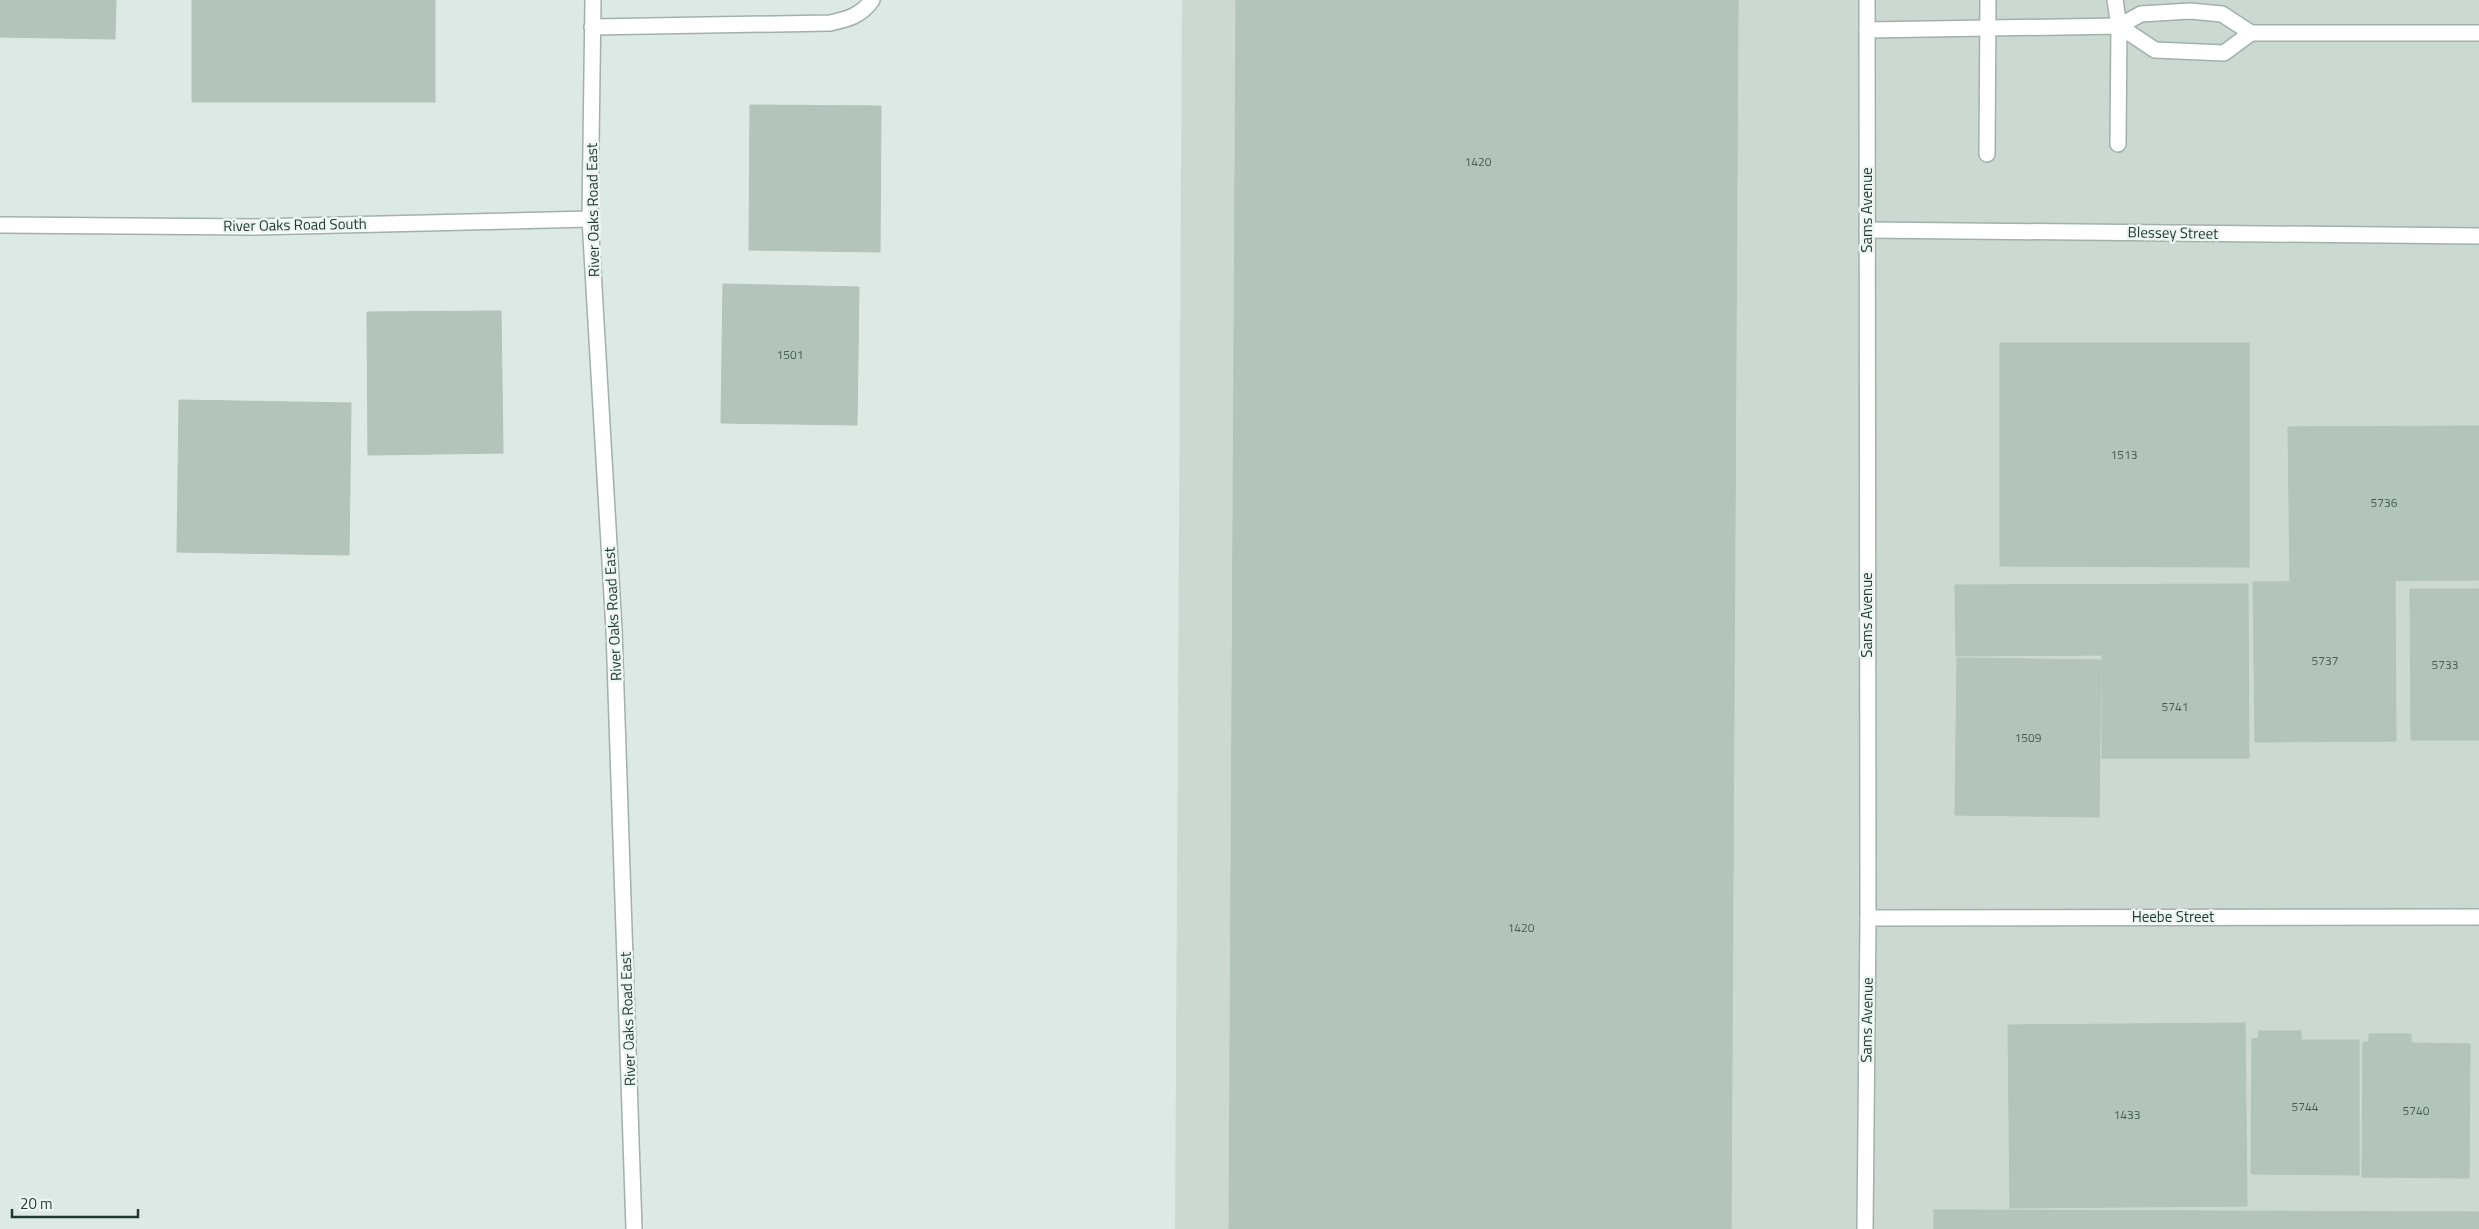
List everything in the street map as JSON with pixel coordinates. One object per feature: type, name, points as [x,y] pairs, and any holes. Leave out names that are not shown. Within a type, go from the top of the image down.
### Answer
[{"type":"street","name":"River Oaks Road East","points":[[593,0],[590,219],[614,630],[634,1229]]},
{"type":"street","points":[[592,27],[830,23],[851,19],[865,10],[872,0]]},
{"type":"street","name":"Sams Avenue","points":[[1865,1229],[1868,918],[1867,0]]},
{"type":"street","points":[[1987,154],[1988,0]]},
{"type":"street","points":[[2115,0],[2119,26],[2118,144]]},
{"type":"street","points":[[1867,30],[2119,26],[2141,14],[2190,11],[2222,14],[2251,33],[2479,33]]},
{"type":"street","points":[[2119,26],[2156,50],[2224,52],[2251,33]]},
{"type":"street","name":"River Oaks Road South","points":[[0,225],[255,227],[590,219]]},
{"type":"street","name":"Blessey Street","points":[[1867,230],[2479,236]]},
{"type":"street","name":"Heebe Street","points":[[1868,918],[2479,917]]},
{"type":"shaded area","points":[[1182,0],[2479,0],[2479,1229],[1175,1229]]},
{"type":"building","points":[[0,0],[116,0],[115,39],[0,37]]},
{"type":"building","points":[[192,0],[435,0],[435,102],[192,102]]},
{"type":"building","points":[[1236,0],[1738,0],[1731,1229],[1229,1229]]},
{"type":"building","points":[[750,105],[881,106],[880,252],[749,250]]},
{"type":"building","points":[[723,284],[859,287],[857,425],[721,423]]},
{"type":"building","points":[[501,311],[503,453],[368,455],[367,312]]},
{"type":"building","points":[[2000,343],[2249,343],[2249,567],[2000,566]]},
{"type":"building","points":[[179,400],[351,403],[349,555],[177,552]]},
{"type":"building","points":[[2479,426],[2479,580],[2290,581],[2288,427]]},
{"type":"building","points":[[2395,581],[2396,741],[2255,742],[2253,582]]},
{"type":"building","points":[[2248,584],[2249,758],[2102,758],[2102,655],[1956,656],[1955,585]]},
{"type":"building","points":[[2410,589],[2479,589],[2479,740],[2411,740]]},
{"type":"building","points":[[1957,658],[2101,660],[2099,817],[1955,815]]},
{"type":"building","points":[[2245,1023],[2247,1206],[2010,1208],[2008,1025]]},
{"type":"building","points":[[2259,1031],[2301,1031],[2301,1040],[2359,1040],[2359,1175],[2251,1174],[2252,1039],[2258,1038]]},
{"type":"building","points":[[2369,1034],[2411,1034],[2411,1043],[2470,1044],[2469,1178],[2362,1177],[2363,1042],[2369,1042]]},
{"type":"building","points":[[1934,1210],[2479,1212],[2479,1229],[1934,1229]]}]
